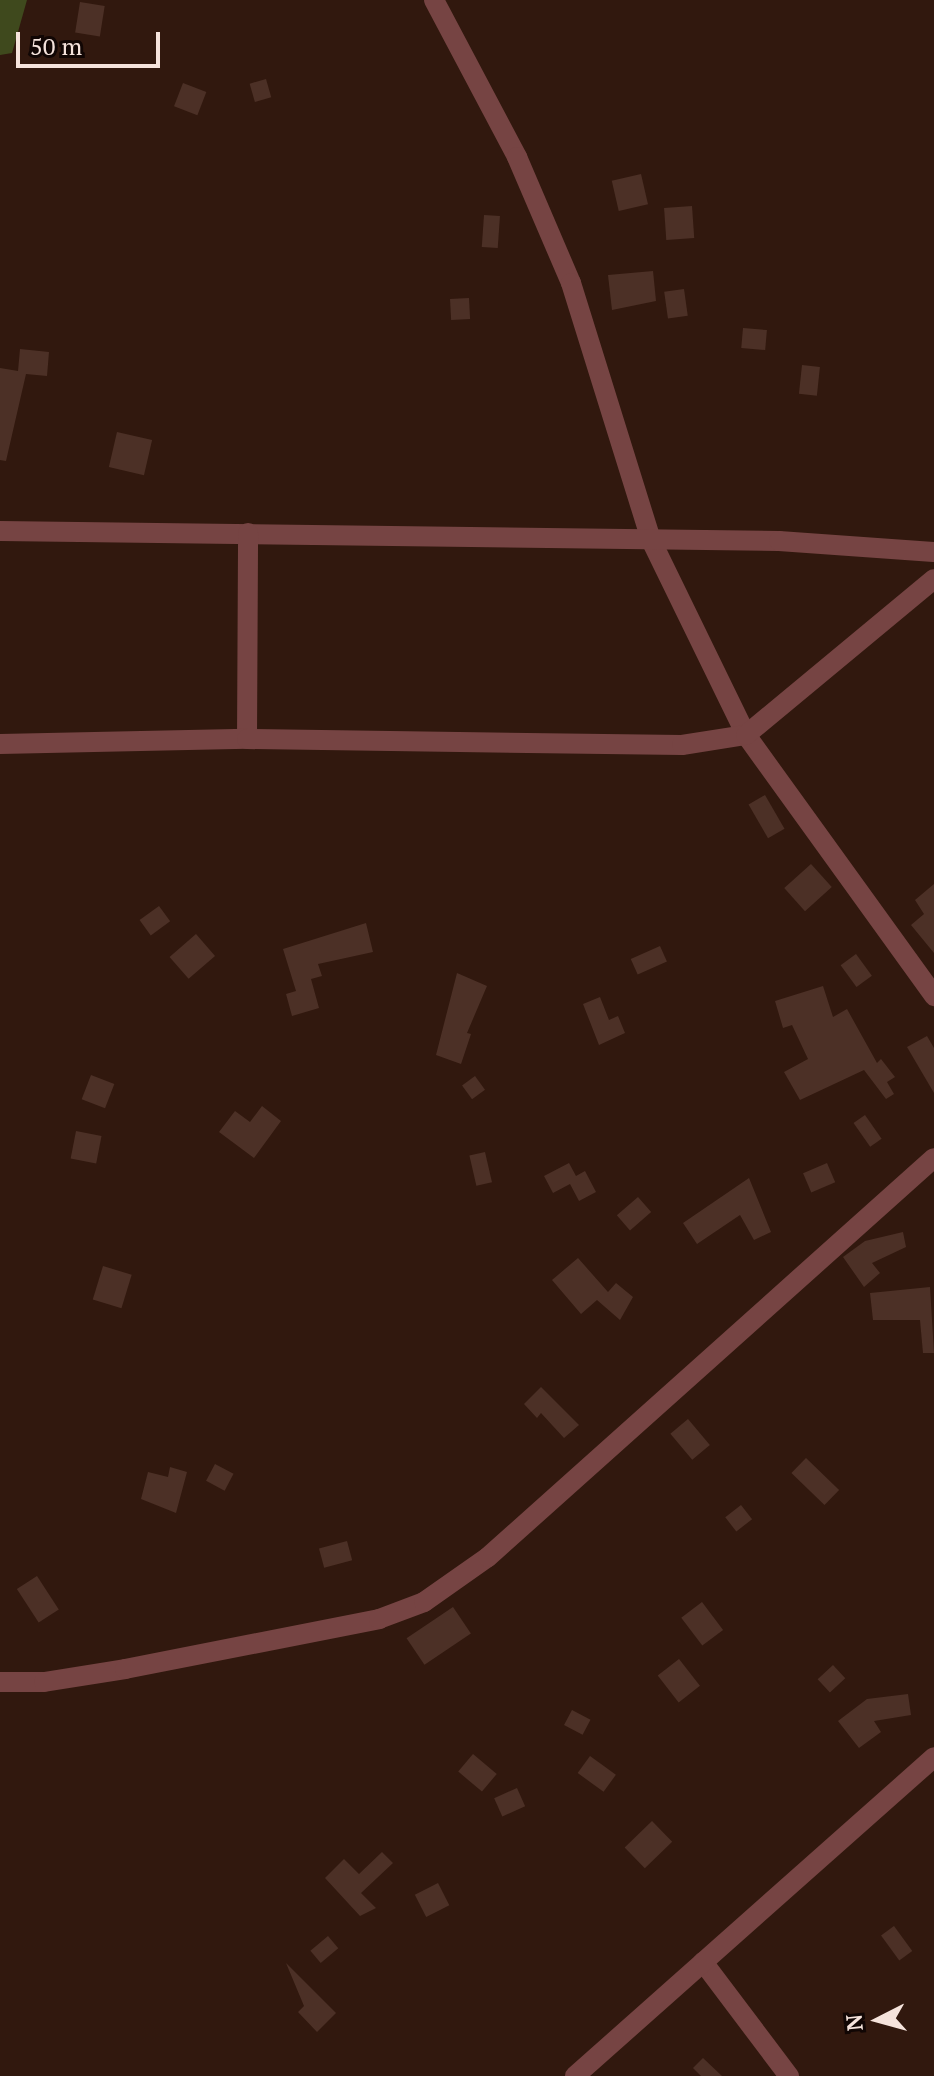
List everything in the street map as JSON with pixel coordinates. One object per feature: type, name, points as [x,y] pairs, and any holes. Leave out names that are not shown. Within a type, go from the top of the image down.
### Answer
[{"type":"street","points":[[434,0],[517,157],[571,283],[651,540],[746,735],[934,996]]},
{"type":"street","points":[[0,531],[651,540],[934,552]]},
{"type":"street","points":[[247,739],[248,533]]},
{"type":"street","points":[[0,744],[247,739],[682,745],[746,735],[934,579]]},
{"type":"street","points":[[0,1682],[44,1682],[140,1666],[379,1619],[424,1602],[488,1557],[934,1158]]},
{"type":"street","points":[[575,2076],[934,1757]]},
{"type":"street","points":[[703,1962],[789,2076]]},
{"type":"green space","points":[[0,0],[27,0],[12,53],[0,55]]},
{"type":"building","points":[[80,2],[105,6],[100,37],[75,33]]},
{"type":"building","points":[[266,79],[271,97],[255,102],[250,84]]},
{"type":"building","points":[[183,83],[206,92],[197,115],[174,106]]},
{"type":"building","points":[[641,174],[648,204],[619,211],[612,181]]},
{"type":"building","points":[[692,206],[694,238],[666,240],[664,208]]},
{"type":"building","points":[[484,215],[500,216],[498,248],[482,247]]},
{"type":"building","points":[[653,271],[656,301],[612,310],[608,275]]},
{"type":"building","points":[[684,289],[688,316],[668,319],[664,292]]},
{"type":"building","points":[[469,298],[470,319],[451,320],[450,299]]},
{"type":"building","points":[[743,328],[767,330],[765,350],[741,348]]},
{"type":"building","points":[[20,349],[49,352],[47,376],[26,374],[6,461],[0,460],[0,368],[18,371]]},
{"type":"building","points":[[802,365],[820,367],[817,396],[799,394]]},
{"type":"building","points":[[117,432],[152,440],[144,475],[109,467]]},
{"type":"building","points":[[765,795],[784,829],[768,838],[749,805]]},
{"type":"building","points":[[811,864],[832,887],[805,911],[784,888]]},
{"type":"building","points":[[934,884],[934,953],[911,925],[924,914],[915,900]]},
{"type":"building","points":[[159,906],[170,921],[151,935],[140,920]]},
{"type":"building","points":[[366,923],[373,952],[318,964],[322,976],[311,979],[319,1008],[292,1016],[286,994],[296,991],[283,949]]},
{"type":"building","points":[[196,934],[215,956],[189,979],[170,957]]},
{"type":"building","points":[[660,946],[667,962],[638,975],[631,959]]},
{"type":"building","points":[[856,954],[872,976],[856,987],[841,965]]},
{"type":"building","points":[[457,973],[487,986],[467,1033],[471,1034],[461,1064],[436,1055]]},
{"type":"building","points":[[823,986],[833,1017],[847,1009],[877,1063],[881,1059],[895,1077],[887,1082],[894,1094],[886,1099],[864,1070],[800,1100],[784,1072],[808,1059],[792,1025],[783,1028],[775,1001]]},
{"type":"building","points":[[600,997],[609,1020],[618,1016],[625,1033],[599,1045],[583,1004]]},
{"type":"building","points":[[927,1036],[934,1048],[934,1093],[907,1047]]},
{"type":"building","points":[[91,1075],[114,1084],[105,1108],[82,1099]]},
{"type":"building","points":[[475,1076],[485,1090],[472,1099],[462,1085]]},
{"type":"building","points":[[262,1106],[281,1121],[254,1158],[219,1132],[235,1111],[250,1122]]},
{"type":"building","points":[[865,1115],[882,1139],[870,1147],[854,1123]]},
{"type":"building","points":[[76,1131],[102,1136],[96,1163],[71,1158]]},
{"type":"building","points":[[485,1152],[492,1182],[476,1186],[469,1156]]},
{"type":"building","points":[[569,1163],[576,1176],[585,1171],[596,1192],[579,1201],[570,1184],[553,1193],[544,1176]]},
{"type":"building","points":[[827,1163],[835,1182],[811,1192],[803,1173]]},
{"type":"building","points":[[749,1178],[771,1232],[754,1240],[740,1215],[697,1244],[683,1223]]},
{"type":"building","points":[[638,1197],[651,1212],[630,1230],[617,1215]]},
{"type":"building","points":[[903,1232],[906,1247],[872,1263],[880,1273],[864,1287],[843,1257],[865,1241]]},
{"type":"building","points":[[578,1258],[608,1292],[616,1283],[633,1297],[620,1320],[597,1300],[581,1314],[552,1280]]},
{"type":"building","points":[[103,1266],[132,1275],[121,1308],[93,1299]]},
{"type":"building","points":[[930,1287],[934,1353],[923,1353],[920,1320],[873,1320],[870,1293]]},
{"type":"building","points":[[541,1387],[579,1425],[564,1438],[541,1413],[537,1418],[524,1404]]},
{"type":"building","points":[[688,1419],[710,1445],[692,1460],[670,1434]]},
{"type":"building","points":[[806,1458],[839,1490],[825,1505],[791,1473]]},
{"type":"building","points":[[215,1464],[234,1474],[225,1491],[206,1481]]},
{"type":"building","points":[[170,1467],[187,1472],[176,1513],[141,1499],[148,1472],[168,1477]]},
{"type":"building","points":[[741,1505],[752,1519],[736,1531],[725,1517]]},
{"type":"building","points":[[347,1541],[352,1560],[324,1568],[319,1549]]},
{"type":"building","points":[[37,1576],[59,1610],[39,1623],[17,1589]]},
{"type":"building","points":[[702,1602],[723,1630],[702,1646],[681,1618]]},
{"type":"building","points":[[453,1607],[471,1634],[424,1665],[407,1638]]},
{"type":"building","points":[[679,1659],[700,1686],[679,1702],[658,1676]]},
{"type":"building","points":[[833,1665],[845,1678],[830,1692],[818,1679]]},
{"type":"building","points":[[908,1694],[911,1715],[874,1721],[881,1732],[859,1748],[838,1721],[867,1699]]},
{"type":"building","points":[[572,1710],[591,1720],[583,1735],[564,1725]]},
{"type":"building","points":[[473,1754],[497,1774],[482,1792],[458,1772]]},
{"type":"building","points":[[590,1756],[616,1775],[604,1792],[578,1773]]},
{"type":"building","points":[[517,1788],[525,1806],[502,1816],[494,1798]]},
{"type":"building","points":[[652,1821],[672,1842],[645,1868],[625,1847]]},
{"type":"building","points":[[382,1852],[393,1863],[361,1893],[376,1908],[360,1916],[325,1878],[344,1859],[359,1874]]},
{"type":"building","points":[[438,1883],[449,1905],[426,1917],[415,1895]]},
{"type":"building","points":[[894,1926],[912,1951],[899,1960],[881,1935]]},
{"type":"building","points":[[328,1936],[338,1948],[321,1963],[310,1951]]},
{"type":"building","points":[[286,1963],[336,2013],[317,2032],[298,2012],[304,2006]]},
{"type":"building","points":[[703,2058],[722,2076],[701,2076],[693,2068]]}]
